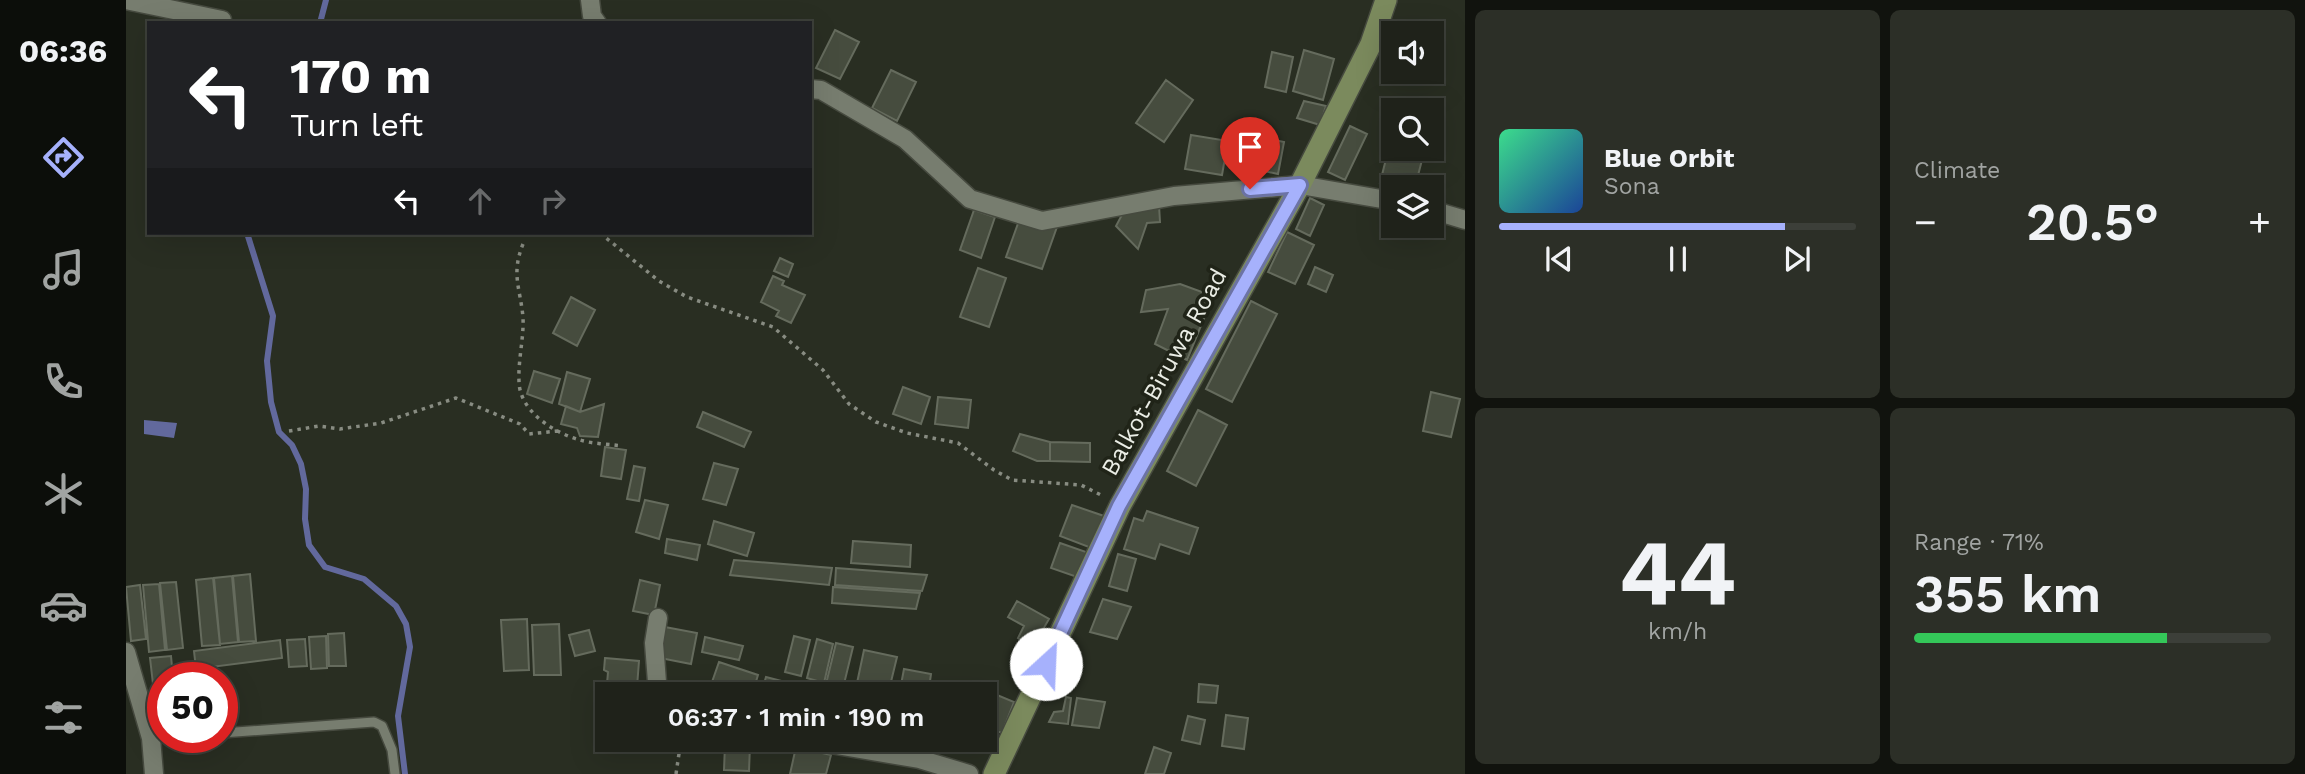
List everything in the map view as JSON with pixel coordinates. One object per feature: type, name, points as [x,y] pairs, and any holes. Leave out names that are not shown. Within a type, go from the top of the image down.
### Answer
[{"type":"main road","name":"Balkot-Biruwa Road","points":[[994,774],[1119,506],[1300,185],[1371,44],[1387,0]]},
{"type":"street","points":[[126,0],[222,20]]},
{"type":"street","points":[[590,0],[592,16],[596,21]]},
{"type":"street","points":[[812,89],[821,90],[905,139],[970,199],[1042,221],[1174,196],[1300,185],[1381,199]]},
{"type":"street","points":[[1444,214],[1465,220]]},
{"type":"street","points":[[657,682],[654,643],[658,618]]},
{"type":"street","points":[[126,652],[147,704]]},
{"type":"street","points":[[895,752],[969,774]]},
{"type":"street","points":[[154,774],[157,753]]},
{"type":"lane","points":[[238,732],[374,722],[382,726],[392,750],[395,774]]},
{"type":"path","points":[[602,235],[659,282],[677,292],[783,333],[823,370],[849,404],[876,422],[907,433],[958,443],[1012,480],[1081,485],[1095,490],[1119,506]]},
{"type":"path","points":[[523,244],[515,273],[523,317],[518,382],[522,401],[558,431],[580,441],[622,446]]},
{"type":"path","points":[[289,431],[319,426],[340,429],[381,423],[456,398],[520,424],[529,434],[558,431]]},
{"type":"path","points":[[676,774],[679,752]]},
{"type":"water","points":[[144,420],[177,423],[174,438],[144,434]]},
{"type":"building","points":[[835,30],[859,42],[840,79],[816,68]]},
{"type":"building","points":[[1304,50],[1334,59],[1323,100],[1293,91]]},
{"type":"building","points":[[1272,52],[1293,57],[1286,92],[1265,87]]},
{"type":"building","points":[[891,70],[916,82],[897,121],[872,108]]},
{"type":"building","points":[[1166,80],[1193,100],[1164,142],[1136,123]]},
{"type":"building","points":[[1304,101],[1326,106],[1320,125],[1297,118]]},
{"type":"building","points":[[1350,126],[1367,134],[1345,180],[1328,172]]},
{"type":"building","points":[[1247,134],[1284,142],[1278,174],[1240,166]]},
{"type":"building","points":[[1191,135],[1228,141],[1222,175],[1185,169]]},
{"type":"building","points":[[1386,161],[1422,161],[1418,175],[1382,175]]},
{"type":"building","points":[[1310,198],[1324,205],[1310,236],[1296,229]]},
{"type":"building","points":[[1159,205],[1160,222],[1147,223],[1138,249],[1116,226],[1124,211]]},
{"type":"building","points":[[974,210],[995,217],[981,258],[960,250]]},
{"type":"building","points":[[1021,215],[1057,227],[1042,269],[1006,257]]},
{"type":"building","points":[[1287,232],[1314,245],[1295,284],[1268,272]]},
{"type":"building","points":[[780,258],[793,264],[788,277],[774,271]]},
{"type":"building","points":[[1315,267],[1333,275],[1326,292],[1308,284]]},
{"type":"building","points":[[978,268],[1006,278],[989,327],[960,317]]},
{"type":"building","points":[[773,276],[784,281],[782,285],[805,295],[791,323],[776,316],[779,311],[761,302]]},
{"type":"building","points":[[1180,284],[1213,296],[1187,360],[1155,344],[1168,309],[1141,312],[1146,290]]},
{"type":"building","points":[[571,297],[595,310],[577,346],[553,333]]},
{"type":"building","points":[[1251,301],[1277,314],[1232,402],[1206,389]]},
{"type":"building","points":[[534,371],[560,379],[552,403],[527,394]]},
{"type":"building","points":[[567,372],[590,379],[580,412],[559,404]]},
{"type":"building","points":[[903,387],[930,397],[921,424],[893,414]]},
{"type":"building","points":[[1431,392],[1460,399],[1451,437],[1423,431]]},
{"type":"building","points":[[938,397],[971,400],[968,428],[935,424]]},
{"type":"building","points":[[604,404],[598,437],[580,436],[577,428],[561,424],[566,406],[580,412]]},
{"type":"building","points":[[1198,410],[1227,425],[1196,486],[1167,471]]},
{"type":"building","points":[[703,412],[751,432],[744,447],[697,427]]},
{"type":"building","points":[[1020,434],[1050,442],[1050,461],[1037,461],[1013,451]]},
{"type":"building","points":[[1050,442],[1090,443],[1090,462],[1050,461]]},
{"type":"building","points":[[605,447],[626,450],[621,479],[601,476]]},
{"type":"building","points":[[714,463],[738,469],[726,505],[703,499]]},
{"type":"building","points":[[634,466],[645,468],[639,501],[627,499]]},
{"type":"building","points":[[645,500],[668,505],[659,539],[636,532]]},
{"type":"building","points":[[1072,505],[1104,516],[1094,549],[1060,536]]},
{"type":"building","points":[[1147,511],[1198,528],[1189,554],[1160,544],[1155,559],[1124,549],[1134,518],[1143,521]]},
{"type":"building","points":[[714,521],[754,533],[747,556],[708,544]]},
{"type":"building","points":[[667,539],[700,545],[697,560],[665,553]]},
{"type":"building","points":[[853,541],[911,545],[910,567],[851,563]]},
{"type":"building","points":[[1060,543],[1089,553],[1080,578],[1051,568]]},
{"type":"building","points":[[1118,554],[1136,559],[1127,591],[1109,586]]},
{"type":"building","points":[[734,560],[832,568],[829,585],[730,575]]},
{"type":"building","points":[[836,568],[927,575],[922,591],[835,585]]},
{"type":"building","points":[[250,574],[256,641],[239,642],[233,576]]},
{"type":"building","points":[[232,576],[238,642],[220,644],[214,578]]},
{"type":"building","points":[[213,578],[220,645],[202,646],[196,580]]},
{"type":"building","points":[[640,580],[660,585],[654,615],[633,611]]},
{"type":"building","points":[[176,582],[183,648],[167,650],[160,583]]},
{"type":"building","points":[[159,584],[165,650],[149,652],[143,585]]},
{"type":"building","points":[[140,585],[146,639],[131,641],[126,587]]},
{"type":"building","points":[[833,587],[920,593],[916,609],[832,603]]},
{"type":"building","points":[[1103,599],[1131,607],[1117,639],[1090,632]]},
{"type":"building","points":[[1017,601],[1049,619],[1033,647],[1018,638],[1024,626],[1008,617]]},
{"type":"building","points":[[527,619],[529,670],[504,671],[501,620]]},
{"type":"building","points":[[559,624],[561,675],[534,675],[532,625]]},
{"type":"building","points":[[665,627],[697,633],[691,664],[660,658]]},
{"type":"building","points":[[589,630],[595,651],[575,656],[569,635]]},
{"type":"building","points":[[344,633],[346,666],[329,666],[328,634]]},
{"type":"building","points":[[326,636],[327,668],[311,669],[309,637]]},
{"type":"building","points":[[794,636],[810,640],[801,676],[785,672]]},
{"type":"building","points":[[705,637],[743,646],[739,660],[702,652]]},
{"type":"building","points":[[305,639],[307,666],[289,667],[287,640]]},
{"type":"building","points":[[817,639],[833,644],[824,682],[807,678]]},
{"type":"building","points":[[280,640],[282,658],[238,664],[195,662],[194,651]]},
{"type":"building","points":[[836,643],[853,647],[844,682],[826,682]]},
{"type":"building","points":[[864,650],[897,657],[891,682],[857,682]]},
{"type":"building","points":[[171,656],[172,662],[150,662],[150,658]]},
{"type":"building","points":[[605,658],[639,661],[637,682],[607,682],[608,672],[604,670]]},
{"type":"building","points":[[719,662],[758,675],[756,682],[712,682]]},
{"type":"building","points":[[904,669],[931,674],[930,682],[902,682]]},
{"type":"building","points":[[766,677],[785,682],[765,682]]},
{"type":"building","points":[[1199,684],[1218,686],[1216,703],[1198,702]]},
{"type":"building","points":[[997,695],[1014,702],[1002,733],[997,731]]},
{"type":"building","points":[[1066,697],[1071,698],[1068,724],[1049,722],[1054,712],[1063,711]]},
{"type":"building","points":[[1077,698],[1105,702],[1099,728],[1072,725]]},
{"type":"building","points":[[1226,715],[1248,718],[1244,749],[1222,746]]},
{"type":"building","points":[[1188,716],[1205,720],[1200,744],[1182,740]]},
{"type":"building","points":[[1154,747],[1171,753],[1164,774],[1145,774]]},
{"type":"building","points":[[725,752],[750,752],[749,771],[724,770]]},
{"type":"building","points":[[795,752],[831,755],[826,774],[790,774]]},
{"type":"waterway","points":[[321,21],[326,0]]},
{"type":"waterway","points":[[248,235],[273,316],[267,361],[271,402],[279,432],[292,445],[301,464],[306,489],[305,519],[309,545],[325,567],[364,579],[396,606],[406,624],[410,647],[398,716],[405,774]]},
{"type":"route","points":[[1046,664],[1119,506],[1300,185],[1250,189]]}]
